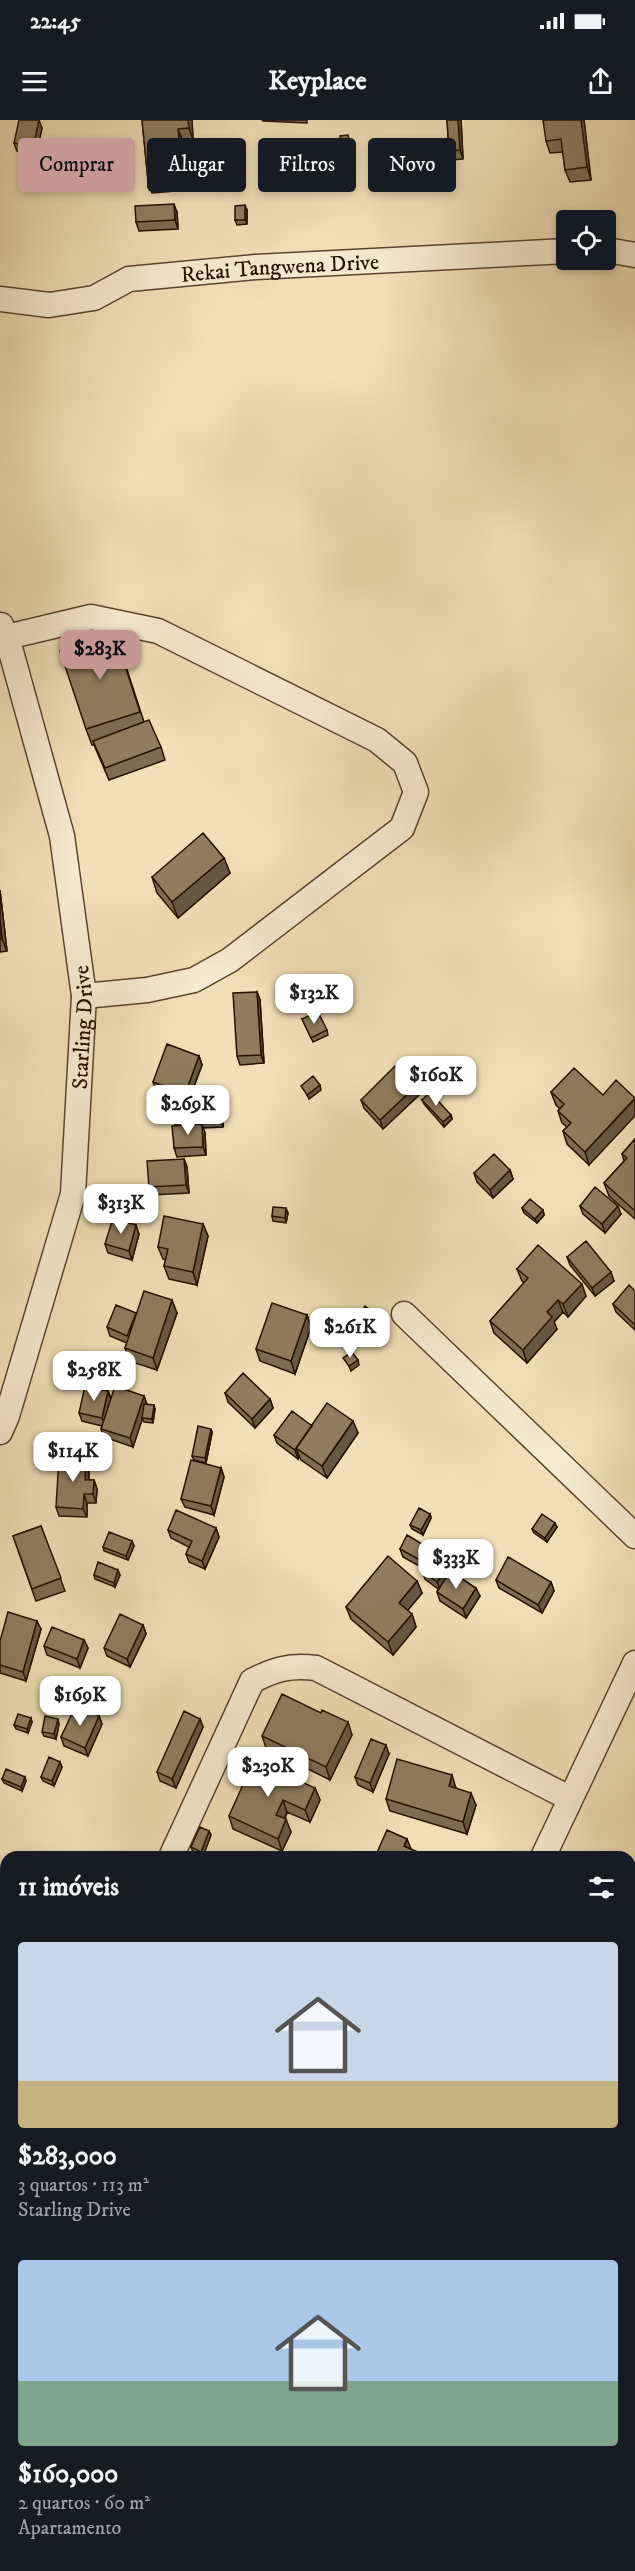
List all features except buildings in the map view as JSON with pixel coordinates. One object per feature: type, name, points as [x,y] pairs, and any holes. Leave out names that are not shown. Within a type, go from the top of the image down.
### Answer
[{"type":"street","name":"Rekai Tangwena Drive","points":[[0,299],[49,305],[94,298],[129,279],[256,267],[556,252]]},
{"type":"street","points":[[616,252],[635,255]]},
{"type":"street","points":[[4,630],[91,617],[158,631],[377,740],[405,763],[416,792],[402,828],[230,960],[194,980],[147,990],[84,996]]},
{"type":"street","name":"Starling Drive","points":[[2,1420],[73,1194],[84,996],[62,836],[4,630]]},
{"type":"street","points":[[404,1314],[635,1536]]},
{"type":"street","points":[[546,1851],[635,1663]]},
{"type":"street","points":[[174,1851],[252,1681],[275,1669],[292,1665],[316,1668],[569,1798]]}]
